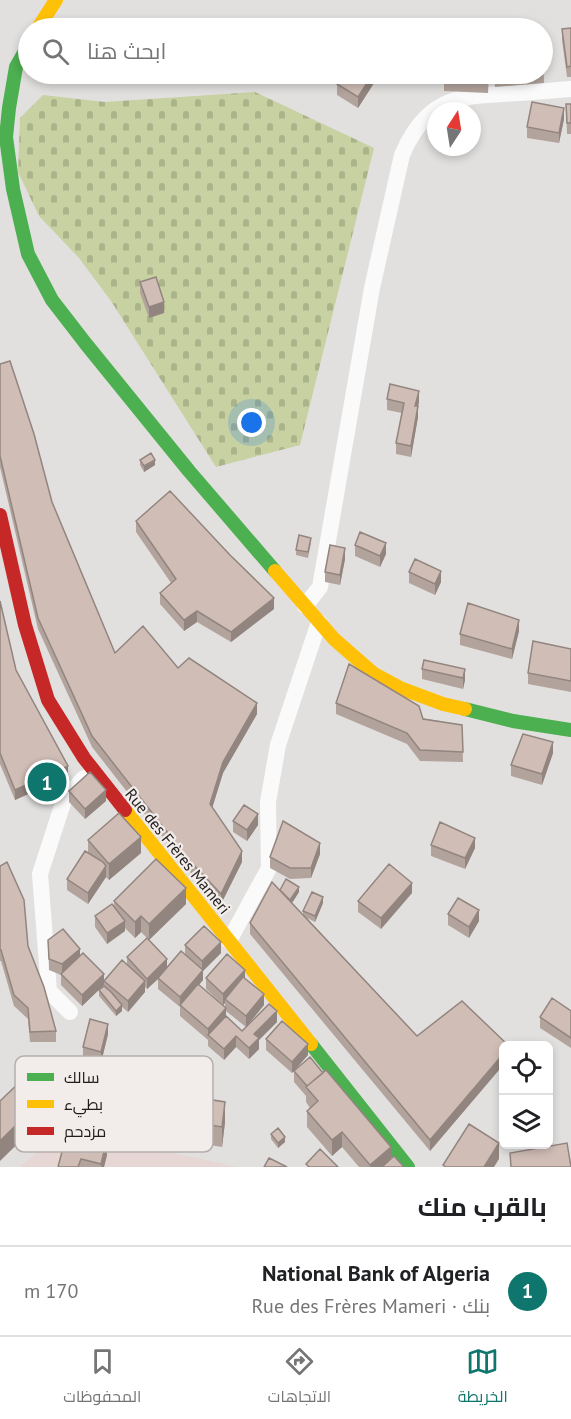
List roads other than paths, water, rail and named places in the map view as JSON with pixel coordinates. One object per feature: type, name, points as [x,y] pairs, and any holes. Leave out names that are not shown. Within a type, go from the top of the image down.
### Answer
[{"type":"main road","points":[[44,18],[56,0]]},
{"type":"main road","points":[[18,64],[6,137],[13,189],[28,254],[52,300],[189,471],[334,639],[375,675],[400,688],[443,704],[513,721],[571,730]]},
{"type":"main road","name":"Rue des Frères Mameri","points":[[0,515],[25,625],[48,700],[92,770],[408,1167]]},
{"type":"street","points":[[305,606],[320,587],[372,288],[402,154],[409,138],[434,110],[450,102],[468,97],[571,89]]},
{"type":"street","points":[[229,941],[269,868],[268,802],[278,745],[319,622]]},
{"type":"street","points":[[69,1012],[49,991],[40,874],[64,800],[92,770]]},
{"type":"place","name":"National Bank of Algeria","points":[[47,782]]}]
